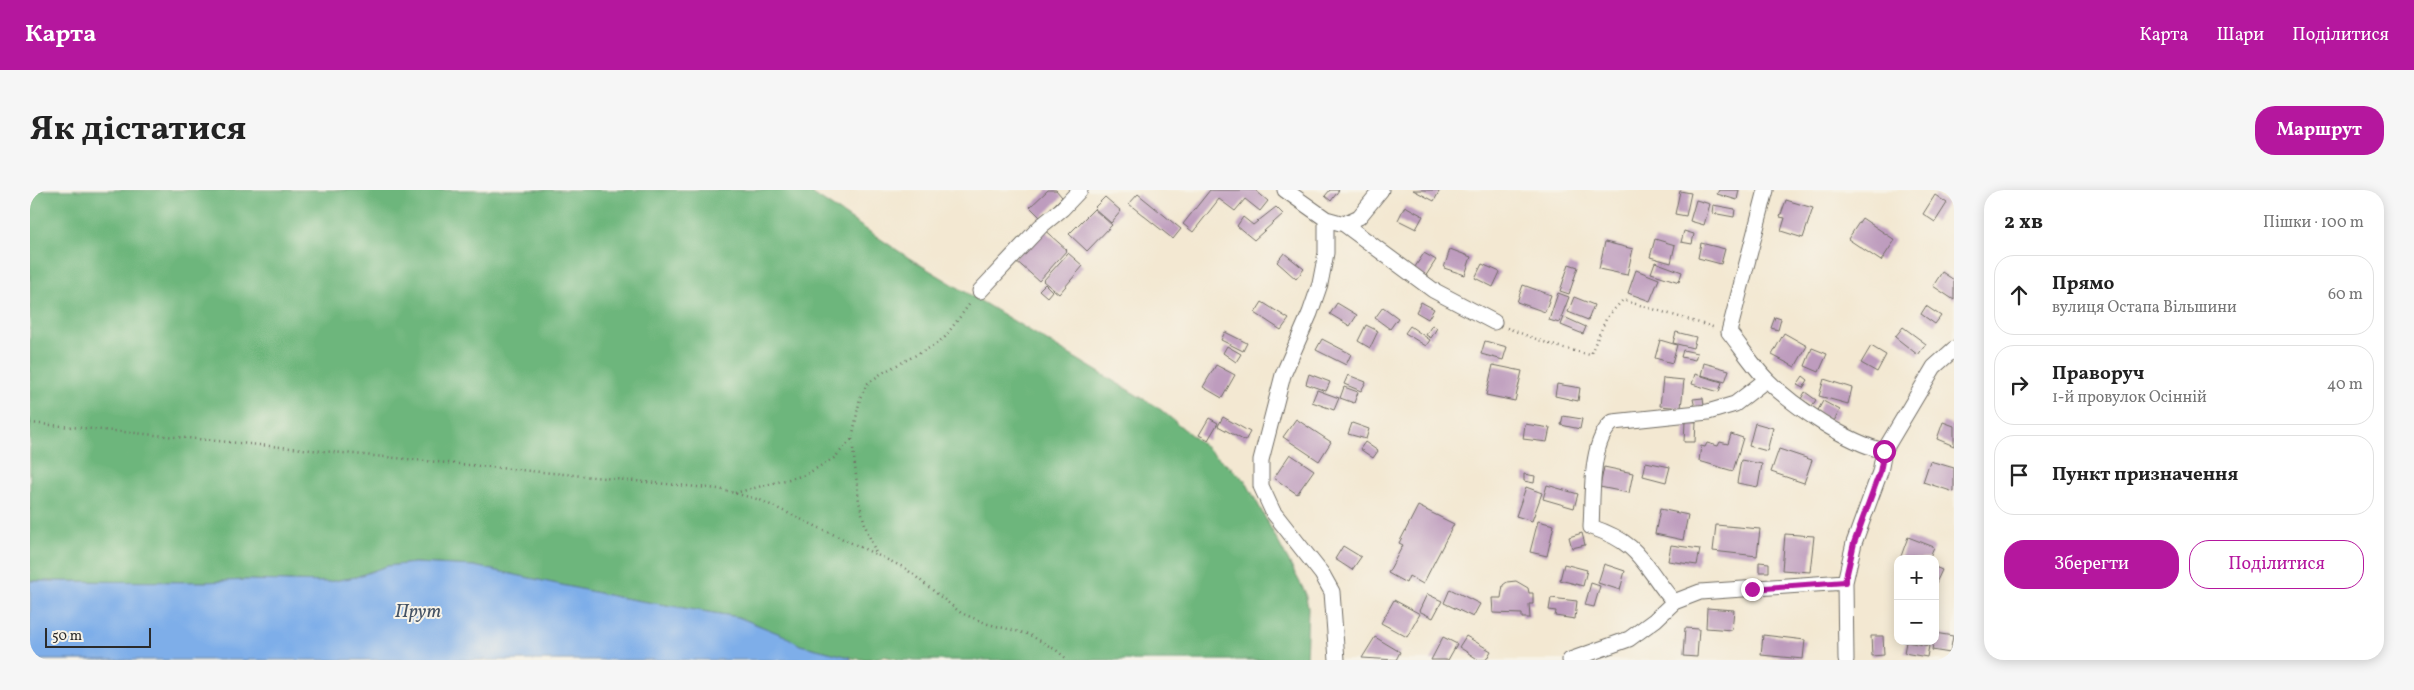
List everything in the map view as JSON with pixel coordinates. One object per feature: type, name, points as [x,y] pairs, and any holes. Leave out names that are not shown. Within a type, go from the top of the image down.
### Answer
[{"type":"street","points":[[980,291],[1041,226],[1062,209],[1080,190]]},
{"type":"street","points":[[1286,190],[1326,219],[1344,224],[1433,290],[1494,322]]},
{"type":"street","points":[[1344,224],[1359,217],[1382,190]]},
{"type":"street","points":[[1766,190],[1729,332],[1766,380],[1804,412],[1871,448],[1884,451]]},
{"type":"street","points":[[1326,219],[1326,252],[1320,284],[1310,313],[1283,374],[1261,460],[1261,486],[1274,512],[1322,574],[1332,592],[1337,660]]},
{"type":"street","points":[[1846,660],[1845,582],[1854,543],[1880,472],[1884,451],[1934,367],[1954,349]]},
{"type":"street","points":[[1674,602],[1661,587],[1648,564],[1628,543],[1609,533],[1591,527],[1595,463],[1605,429],[1613,422],[1642,421],[1717,409],[1735,404],[1766,380]]},
{"type":"street","points":[[1570,660],[1629,640],[1674,602],[1700,592],[1845,582]]},
{"type":"path","points":[[876,554],[859,502],[852,439],[860,398],[867,384],[882,373],[933,346],[944,337],[980,291]]},
{"type":"path","points":[[1494,322],[1545,342],[1590,355],[1607,317],[1623,300],[1729,332]]},
{"type":"path","points":[[30,423],[719,489],[760,500],[905,568],[961,613],[988,624],[1028,634],[1068,660]]},
{"type":"path","points":[[734,493],[804,475],[834,458],[852,439]]},
{"type":"green space","points":[[30,190],[807,190],[909,258],[1160,409],[1245,480],[1305,592],[1308,608],[1306,660],[902,660],[883,656],[871,659],[857,659],[800,645],[785,636],[738,617],[617,597],[474,566],[414,563],[387,566],[356,577],[328,582],[246,580],[206,582],[30,581]]},
{"type":"water","name":"Прут","points":[[414,563],[474,566],[617,597],[738,617],[785,636],[800,645],[849,657],[852,660],[30,660],[30,581],[206,582],[246,580],[328,582],[356,577],[387,566]]},
{"type":"building","points":[[1048,190],[1056,190],[1062,197],[1041,218],[1030,207]]},
{"type":"building","points":[[1210,190],[1255,190],[1268,201],[1260,211],[1245,199],[1235,211],[1219,199],[1193,232],[1183,224]]},
{"type":"building","points":[[1330,190],[1339,190],[1331,201],[1325,196]]},
{"type":"building","points":[[1413,190],[1440,190],[1434,201]]},
{"type":"building","points":[[1719,190],[1739,190],[1737,200],[1717,194]]},
{"type":"building","points":[[1680,191],[1691,193],[1686,216],[1675,214]]},
{"type":"building","points":[[1138,194],[1181,229],[1173,239],[1129,204]]},
{"type":"building","points":[[1935,195],[1947,203],[1935,222],[1923,214]]},
{"type":"building","points":[[1105,197],[1121,211],[1111,223],[1094,208]]},
{"type":"building","points":[[1696,200],[1710,204],[1704,225],[1690,221]]},
{"type":"building","points":[[1786,200],[1813,208],[1803,238],[1781,231],[1785,218],[1780,217]]},
{"type":"building","points":[[1713,205],[1735,209],[1734,217],[1712,213]]},
{"type":"building","points":[[1405,206],[1423,216],[1416,229],[1398,220]]},
{"type":"building","points":[[1276,207],[1283,214],[1254,240],[1237,226],[1243,217],[1253,225]]},
{"type":"building","points":[[1094,209],[1112,225],[1087,251],[1069,234]]},
{"type":"building","points":[[1862,218],[1895,240],[1881,261],[1848,239]]},
{"type":"building","points":[[1042,228],[1067,250],[1039,281],[1014,259]]},
{"type":"building","points":[[1684,231],[1694,234],[1692,244],[1681,242]]},
{"type":"building","points":[[1655,239],[1675,245],[1671,263],[1650,257]]},
{"type":"building","points":[[1605,242],[1633,249],[1627,275],[1599,269]]},
{"type":"building","points":[[1701,243],[1725,249],[1721,264],[1698,258]]},
{"type":"building","points":[[1450,249],[1471,257],[1465,275],[1444,268]]},
{"type":"building","points":[[1068,253],[1083,266],[1059,294],[1043,281]]},
{"type":"building","points":[[1284,253],[1304,269],[1296,279],[1277,262]]},
{"type":"building","points":[[1424,253],[1436,260],[1425,277],[1413,270]]},
{"type":"building","points":[[1655,262],[1682,272],[1679,282],[1651,273]]},
{"type":"building","points":[[1482,264],[1500,272],[1493,287],[1475,278]]},
{"type":"building","points":[[1569,264],[1578,267],[1569,294],[1560,291]]},
{"type":"building","points":[[1636,270],[1659,279],[1650,301],[1628,293]]},
{"type":"building","points":[[1942,272],[1954,280],[1954,300],[1933,286]]},
{"type":"building","points":[[1045,284],[1052,291],[1047,297],[1039,290]]},
{"type":"building","points":[[1523,285],[1551,295],[1545,312],[1517,302]]},
{"type":"building","points":[[1558,293],[1569,297],[1559,323],[1549,320]]},
{"type":"building","points":[[1574,297],[1594,305],[1588,320],[1568,312]]},
{"type":"building","points":[[1262,302],[1289,319],[1281,330],[1255,313]]},
{"type":"building","points":[[1421,302],[1434,309],[1428,319],[1416,312]]},
{"type":"building","points":[[1337,303],[1357,315],[1350,326],[1330,314]]},
{"type":"building","points":[[1926,306],[1941,316],[1935,324],[1921,314]]},
{"type":"building","points":[[1383,307],[1398,318],[1390,329],[1375,318]]},
{"type":"building","points":[[1564,317],[1586,327],[1583,334],[1561,325]]},
{"type":"building","points":[[1775,317],[1781,319],[1778,330],[1771,328]]},
{"type":"building","points":[[1366,325],[1378,331],[1370,348],[1358,341]]},
{"type":"building","points":[[1432,325],[1437,328],[1431,338],[1426,335]]},
{"type":"building","points":[[1410,326],[1430,340],[1426,346],[1405,333]]},
{"type":"building","points":[[1903,327],[1926,344],[1918,355],[1895,337]]},
{"type":"building","points":[[1225,332],[1247,343],[1243,351],[1221,340]]},
{"type":"building","points":[[1676,332],[1696,337],[1693,348],[1673,343]]},
{"type":"building","points":[[1784,333],[1807,346],[1795,367],[1772,355]]},
{"type":"building","points":[[1322,339],[1351,354],[1346,365],[1316,350]]},
{"type":"building","points":[[1660,340],[1677,345],[1672,363],[1655,358]]},
{"type":"building","points":[[1485,341],[1507,347],[1503,360],[1481,354]]},
{"type":"building","points":[[1227,346],[1241,354],[1236,362],[1223,353]]},
{"type":"building","points":[[1871,346],[1886,355],[1877,372],[1861,363]]},
{"type":"building","points":[[1812,348],[1827,354],[1819,372],[1805,366]]},
{"type":"building","points":[[1683,350],[1697,353],[1695,360],[1681,357]]},
{"type":"building","points":[[1704,363],[1729,370],[1725,382],[1701,375]]},
{"type":"building","points":[[1216,365],[1235,375],[1222,398],[1203,387]]},
{"type":"building","points":[[1493,365],[1522,371],[1515,401],[1486,395]]},
{"type":"building","points":[[1309,374],[1330,382],[1326,391],[1306,384]]},
{"type":"building","points":[[1695,374],[1722,382],[1719,392],[1692,384]]},
{"type":"building","points":[[1348,375],[1366,382],[1361,391],[1344,384]]},
{"type":"building","points":[[1803,376],[1808,380],[1803,388],[1797,385]]},
{"type":"building","points":[[1663,378],[1684,380],[1681,408],[1660,406]]},
{"type":"building","points":[[1824,379],[1852,388],[1848,404],[1819,396]]},
{"type":"building","points":[[1557,384],[1580,388],[1578,401],[1555,396]]},
{"type":"building","points":[[1344,387],[1358,392],[1354,403],[1340,398]]},
{"type":"building","points":[[1317,390],[1339,398],[1334,410],[1312,402]]},
{"type":"building","points":[[1805,392],[1816,400],[1812,406],[1801,399]]},
{"type":"building","points":[[1703,398],[1704,406],[1695,408],[1693,399]]},
{"type":"building","points":[[1823,401],[1840,410],[1834,421],[1817,412]]},
{"type":"building","points":[[1563,416],[1582,419],[1580,429],[1561,425]]},
{"type":"building","points":[[1223,417],[1250,432],[1245,441],[1218,426]]},
{"type":"building","points":[[1209,418],[1218,423],[1208,440],[1199,435]]},
{"type":"building","points":[[1296,419],[1331,442],[1319,461],[1283,437]]},
{"type":"building","points":[[1685,421],[1696,422],[1695,442],[1684,442]]},
{"type":"building","points":[[1943,422],[1954,426],[1954,446],[1937,439]]},
{"type":"building","points":[[1352,423],[1369,429],[1366,439],[1348,434]]},
{"type":"building","points":[[1755,423],[1773,428],[1767,451],[1749,446]]},
{"type":"building","points":[[1525,424],[1550,428],[1547,442],[1523,439]]},
{"type":"building","points":[[1731,434],[1743,438],[1733,471],[1699,461],[1701,446],[1705,447],[1707,443],[1718,446],[1720,442],[1728,444]]},
{"type":"building","points":[[1365,442],[1378,451],[1373,458],[1360,449]]},
{"type":"building","points":[[1779,449],[1812,460],[1804,483],[1771,472]]},
{"type":"building","points":[[1290,454],[1314,470],[1297,494],[1274,478]]},
{"type":"building","points":[[1741,460],[1762,464],[1758,487],[1737,483]]},
{"type":"building","points":[[1930,461],[1954,468],[1954,492],[1923,482]]},
{"type":"building","points":[[1646,462],[1670,467],[1666,482],[1643,476]]},
{"type":"building","points":[[1604,467],[1633,473],[1629,493],[1600,487]]},
{"type":"building","points":[[1524,474],[1535,476],[1534,483],[1524,481]]},
{"type":"building","points":[[1547,485],[1578,494],[1574,508],[1543,499]]},
{"type":"building","points":[[1526,487],[1542,493],[1532,521],[1516,516]]},
{"type":"building","points":[[1418,506],[1454,524],[1423,584],[1409,576],[1406,583],[1388,573],[1403,545],[1399,543]]},
{"type":"building","points":[[1660,509],[1688,515],[1683,540],[1655,534]]},
{"type":"building","points":[[1538,521],[1554,525],[1547,556],[1530,552]]},
{"type":"building","points":[[1716,525],[1760,529],[1757,556],[1713,551]]},
{"type":"building","points":[[1582,533],[1585,545],[1572,548],[1569,537]]},
{"type":"building","points":[[1785,534],[1814,536],[1810,572],[1782,570]]},
{"type":"building","points":[[1908,537],[1934,547],[1931,555],[1901,555]]},
{"type":"building","points":[[1671,545],[1700,549],[1697,565],[1668,561]]},
{"type":"building","points":[[1343,546],[1361,557],[1352,570],[1335,559]]},
{"type":"building","points":[[1759,562],[1769,563],[1769,572],[1759,572]]},
{"type":"building","points":[[1564,564],[1587,570],[1583,586],[1560,580]]},
{"type":"building","points":[[1604,564],[1625,571],[1620,590],[1598,583]]},
{"type":"building","points":[[1516,581],[1528,588],[1529,593],[1533,593],[1533,604],[1529,604],[1530,618],[1522,618],[1522,614],[1493,613],[1492,598],[1501,598],[1503,585],[1507,582]]},
{"type":"building","points":[[1591,583],[1600,586],[1594,607],[1585,605]]},
{"type":"building","points":[[1450,589],[1480,604],[1473,617],[1444,603]]},
{"type":"building","points":[[1427,594],[1442,601],[1433,618],[1419,611]]},
{"type":"building","points":[[1551,598],[1577,601],[1575,619],[1555,616],[1556,611],[1549,610]]},
{"type":"building","points":[[1394,600],[1420,614],[1407,637],[1381,623]]},
{"type":"building","points":[[1707,608],[1734,610],[1732,630],[1706,628]]},
{"type":"building","points":[[1685,628],[1699,629],[1697,657],[1683,656]]},
{"type":"building","points":[[1939,634],[1953,636],[1950,653],[1932,650],[1933,645],[1939,645]]},
{"type":"building","points":[[1763,635],[1805,640],[1803,659],[1761,655]]},
{"type":"building","points":[[1466,636],[1491,651],[1486,660],[1479,660],[1459,647]]},
{"type":"building","points":[[1871,636],[1883,636],[1884,655],[1872,656]]},
{"type":"building","points":[[1375,637],[1400,652],[1396,660],[1362,658]]},
{"type":"building","points":[[1443,637],[1457,644],[1448,660],[1431,660]]},
{"type":"building","points":[[1905,645],[1929,646],[1927,657],[1904,653]]},
{"type":"route","points":[[1752,589],[1845,582],[1854,543],[1869,506],[1880,472],[1884,451]]}]
